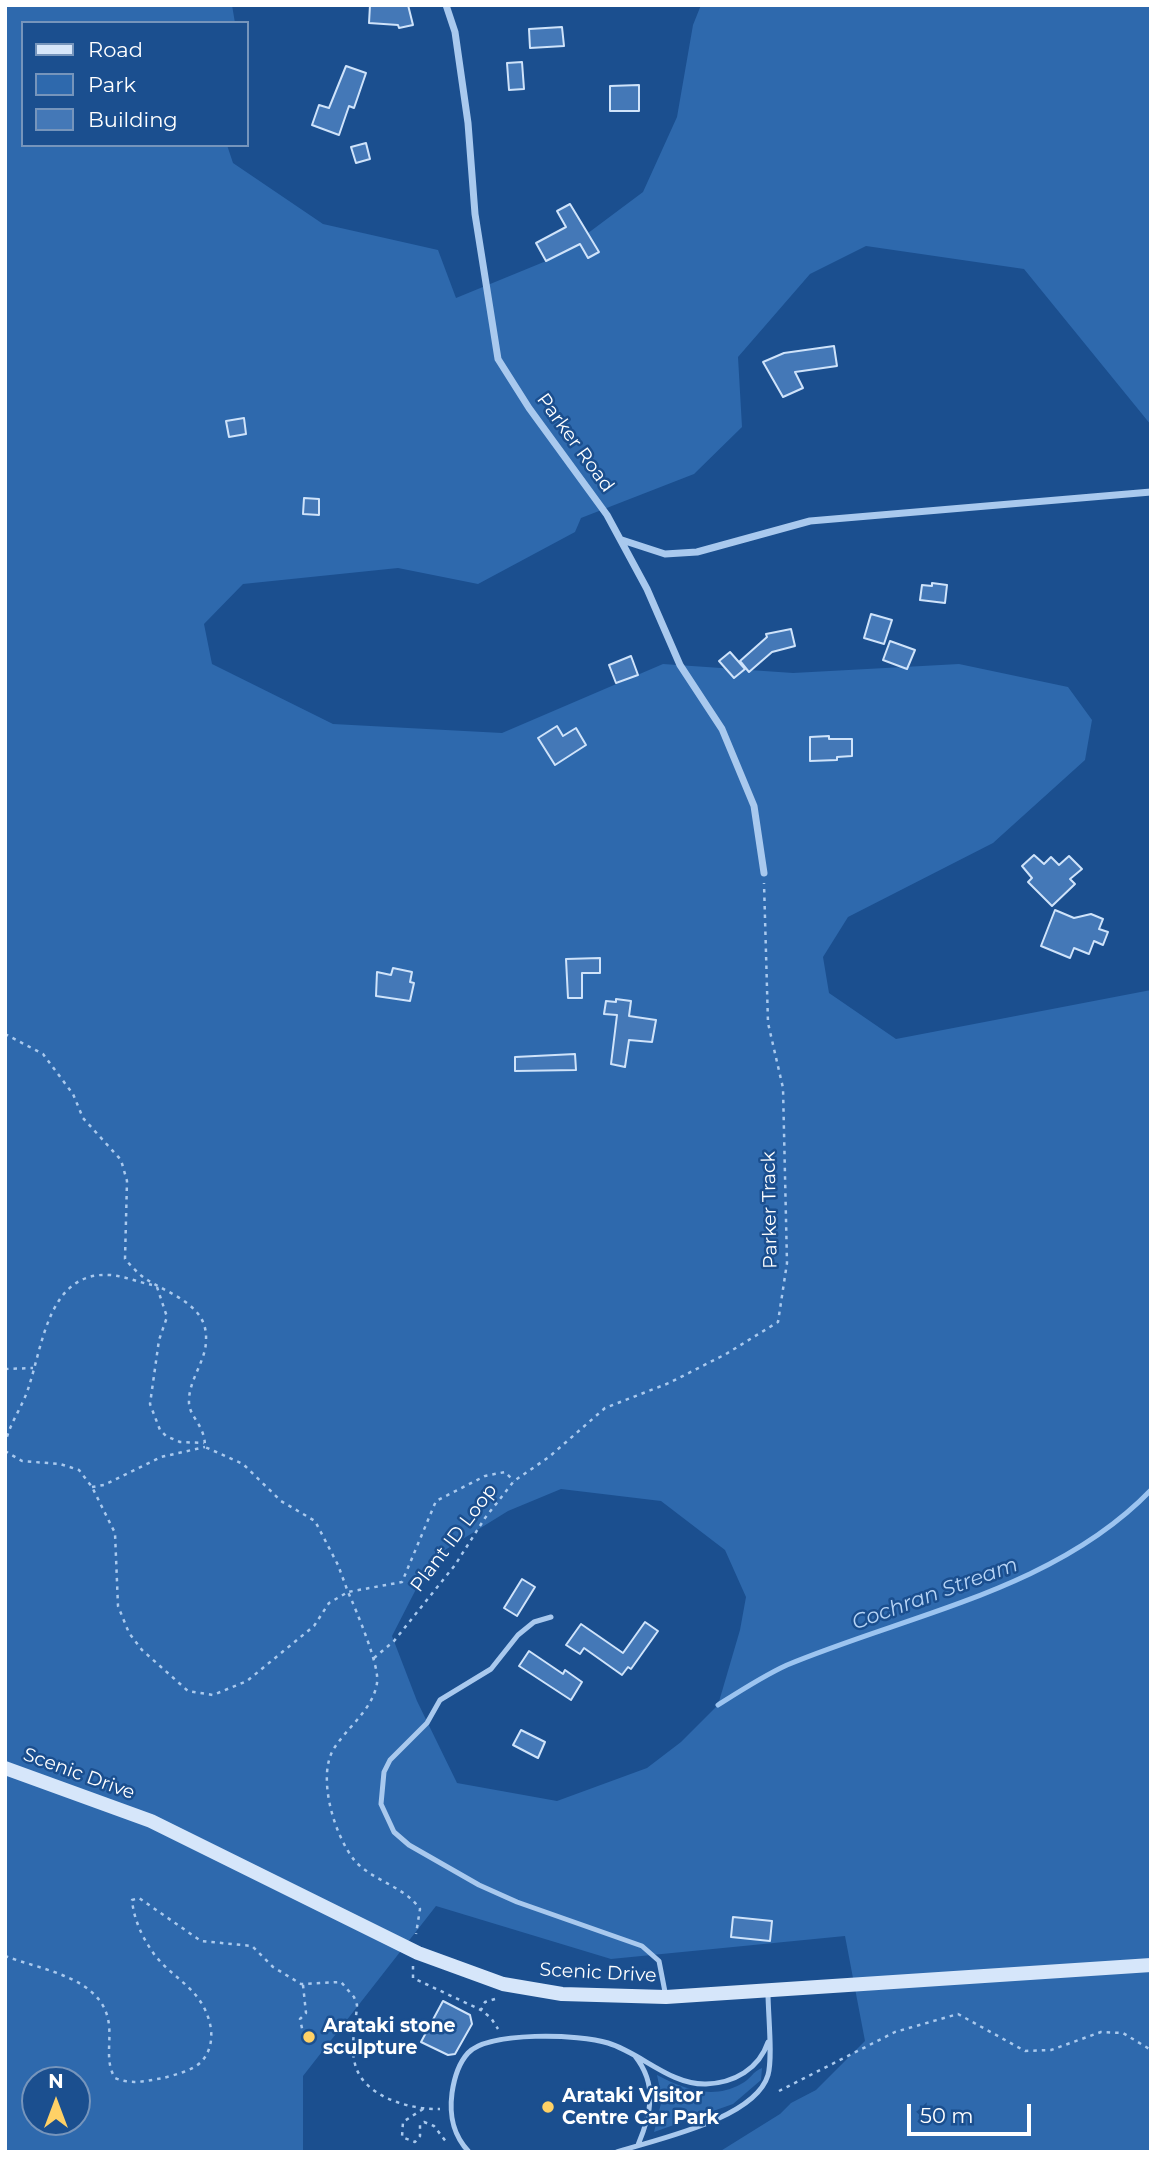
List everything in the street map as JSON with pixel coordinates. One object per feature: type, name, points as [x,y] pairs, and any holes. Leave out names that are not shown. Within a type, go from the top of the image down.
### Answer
[{"type":"street","name":"Parker Road","points":[[446,5],[458,58],[475,214],[498,359],[529,408],[607,514],[647,589],[680,665],[722,729],[754,806],[764,873]]},
{"type":"street","points":[[621,540],[665,554],[697,552],[810,521],[1151,492]]},
{"type":"street","name":"Scenic Drive","points":[[5,1768],[151,1821],[418,1952],[503,1984],[562,1994],[666,1997],[1151,1965]]},
{"type":"lane","points":[[551,1617],[534,1622],[518,1635],[491,1669],[440,1700],[427,1723],[390,1760],[384,1772],[381,1804],[394,1832],[409,1845],[479,1885],[517,1902],[642,1946],[659,1961],[666,1997]]},
{"type":"lane","points":[[617,2152],[688,2130],[741,2106],[764,2085],[769,2073],[768,1992]]},
{"type":"lane","points":[[469,2152],[454,2129],[450,2108],[455,2079],[469,2052],[482,2043],[503,2038],[581,2038],[610,2043],[683,2081],[721,2083],[760,2062],[768,2042]]},
{"type":"lane","points":[[633,2054],[643,2066],[652,2097],[648,2122],[638,2145]]},
{"type":"path","name":"Parker Track","points":[[514,1481],[549,1457],[605,1408],[703,1366],[778,1322],[787,1263],[783,1088],[768,1023],[764,873]]},
{"type":"path","points":[[5,1034],[43,1054],[73,1094],[83,1118],[121,1160],[127,1181],[125,1259],[146,1280],[186,1299],[203,1324],[207,1339],[190,1388],[189,1406],[205,1432],[205,1445]]},
{"type":"path","points":[[5,1446],[8,1428],[29,1386],[44,1327],[60,1297],[73,1285],[107,1274],[157,1286]]},
{"type":"path","points":[[157,1286],[167,1317],[156,1352],[149,1404],[160,1430],[180,1442],[205,1445],[243,1464],[281,1501],[316,1521],[338,1565],[374,1658],[378,1679],[374,1694],[334,1749],[326,1775],[327,1789],[335,1822],[356,1862],[400,1890],[420,1909],[416,1934]]},
{"type":"path","points":[[5,1369],[33,1367]]},
{"type":"path","points":[[92,1487],[104,1485],[161,1457],[205,1445]]},
{"type":"path","points":[[5,1451],[22,1461],[60,1464],[79,1470],[92,1487],[115,1533],[118,1606],[129,1633],[142,1650],[188,1691],[213,1695],[247,1681],[314,1626],[329,1603],[348,1592]]},
{"type":"path","name":"Plant ID Loop","points":[[348,1592],[402,1582],[436,1501],[485,1476],[505,1472],[514,1481],[485,1518],[455,1565],[394,1641],[374,1658]]},
{"type":"path","points":[[5,1956],[78,1982],[93,1993],[107,2014],[111,2071],[115,2078],[125,2082],[167,2077],[190,2069],[202,2061],[211,2038],[208,2012],[193,1992],[156,1956],[143,1936],[135,1920],[132,1900],[134,1898],[147,1902],[201,1941],[252,1946],[273,1967],[303,1985],[341,1982],[357,2005],[354,2062],[358,2073],[375,2091],[423,2109],[450,2108]]},
{"type":"path","points":[[413,1965],[413,1978],[481,2010],[494,2022],[503,2038]]},
{"type":"path","points":[[481,2010],[485,2002],[499,1994],[503,1984]]},
{"type":"path","points":[[303,1985],[306,2013],[300,2019],[306,2042]]},
{"type":"path","points":[[779,2091],[895,2032],[958,2014],[1025,2051],[1051,2050],[1101,2032],[1123,2033],[1151,2050]]},
{"type":"path","points":[[423,2109],[412,2115],[401,2127],[406,2140],[418,2141],[420,2125],[429,2123],[454,2152]]},
{"type":"green space","points":[[5,5],[232,5],[235,21],[21,21],[21,147],[228,147],[233,163],[323,224],[438,250],[456,298],[556,257],[643,192],[677,117],[693,25],[701,5],[1151,5],[1151,425],[1024,269],[866,246],[810,274],[738,357],[742,427],[694,474],[581,518],[575,532],[478,584],[398,568],[243,584],[204,624],[212,664],[333,724],[502,733],[663,664],[793,673],[959,664],[1068,687],[1092,720],[1085,760],[993,843],[848,917],[823,957],[829,993],[896,1039],[1151,990],[1151,2152],[719,2152],[780,2114],[791,2103],[816,2090],[865,2041],[845,1936],[611,1959],[436,1906],[303,2076],[303,2152],[5,2152]],"holes":[[[561,1489],[661,1501],[725,1550],[746,1597],[740,1630],[718,1705],[681,1742],[647,1768],[557,1801],[457,1783],[417,1701],[392,1636],[432,1558],[508,1511]]]},
{"type":"green space","points":[[762,2068],[761,2080],[733,2104],[654,2132],[662,2099],[657,2075],[677,2085],[709,2092],[730,2089]]},
{"type":"building","points":[[370,5],[408,5],[413,25],[399,28],[398,25],[369,23]]},
{"type":"building","points":[[562,27],[564,46],[530,48],[529,29]]},
{"type":"building","points":[[522,62],[524,89],[509,90],[507,63]]},
{"type":"building","points":[[346,66],[366,73],[354,108],[349,106],[339,135],[312,125],[319,105],[329,108]]},
{"type":"building","points":[[639,85],[639,111],[610,111],[610,86]]},
{"type":"building","points":[[366,143],[370,159],[356,163],[351,147]]},
{"type":"building","points":[[570,204],[599,252],[588,258],[580,244],[546,261],[536,243],[566,227],[557,211]]},
{"type":"building","points":[[834,346],[837,366],[795,372],[803,388],[783,397],[763,362],[784,353]]},
{"type":"building","points":[[244,418],[246,434],[229,437],[226,421]]},
{"type":"building","points":[[304,498],[319,499],[319,515],[303,514]]},
{"type":"building","points":[[932,583],[947,585],[945,603],[920,600],[922,585],[932,586]]},
{"type":"building","points":[[871,614],[892,620],[884,644],[864,638]]},
{"type":"building","points":[[791,629],[795,646],[772,652],[749,672],[740,661],[767,637],[766,634]]},
{"type":"building","points":[[890,641],[915,650],[907,669],[883,660]]},
{"type":"building","points":[[730,652],[745,669],[734,678],[719,661]]},
{"type":"building","points":[[631,656],[638,675],[616,683],[609,665]]},
{"type":"building","points":[[557,726],[563,736],[576,728],[586,745],[555,765],[538,738]]},
{"type":"building","points":[[829,736],[829,739],[852,739],[852,756],[837,757],[837,760],[810,761],[810,737]]},
{"type":"building","points":[[1034,855],[1044,864],[1051,857],[1059,865],[1069,856],[1082,869],[1070,879],[1075,884],[1052,906],[1028,882],[1032,878],[1022,866]]},
{"type":"building","points":[[1055,910],[1074,918],[1091,914],[1103,919],[1099,929],[1108,932],[1103,945],[1094,941],[1089,954],[1074,948],[1070,958],[1041,946]]},
{"type":"building","points":[[600,958],[600,973],[582,973],[582,998],[568,998],[566,959]]},
{"type":"building","points":[[393,968],[412,972],[410,982],[414,983],[410,1001],[376,996],[377,972],[391,975]]},
{"type":"building","points":[[616,999],[631,1001],[629,1016],[656,1020],[652,1042],[629,1040],[625,1067],[611,1064],[617,1015],[604,1014],[606,1001],[616,1002]]},
{"type":"building","points":[[575,1054],[576,1070],[515,1071],[515,1057]]},
{"type":"building","points":[[522,1579],[535,1587],[517,1616],[504,1608]]},
{"type":"building","points":[[645,1622],[658,1631],[631,1669],[628,1667],[622,1675],[584,1648],[580,1654],[566,1645],[581,1624],[623,1653]]},
{"type":"building","points":[[529,1651],[563,1674],[565,1670],[582,1682],[571,1700],[519,1666]]},
{"type":"building","points":[[521,1730],[545,1742],[538,1758],[513,1745]]},
{"type":"building","points":[[733,1917],[772,1921],[770,1941],[731,1937]]},
{"type":"building","points":[[443,2001],[470,2015],[472,2024],[455,2054],[448,2055],[421,2042]]},
{"type":"waterway","name":"Cochran Stream","points":[[718,1705],[787,1665],[979,1596],[1027,1575],[1071,1552],[1113,1524],[1151,1490]]},
{"type":"place","name":"Arataki stone sculpture","points":[[309,2037]]},
{"type":"place","name":"Arataki Visitor Centre Car Park","points":[[548,2107]]}]
